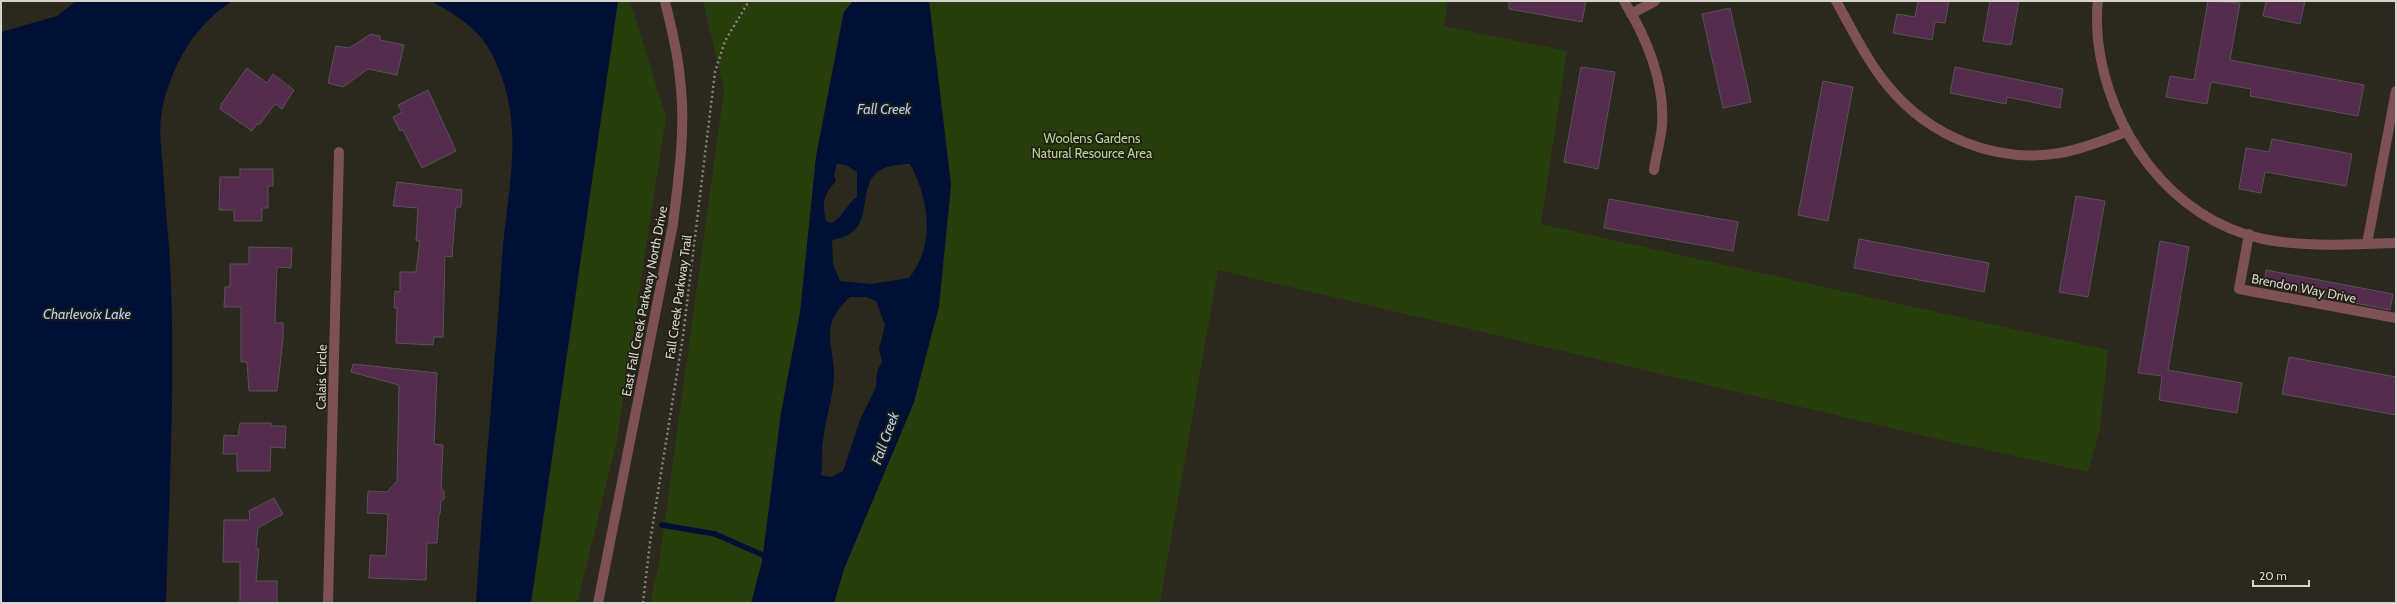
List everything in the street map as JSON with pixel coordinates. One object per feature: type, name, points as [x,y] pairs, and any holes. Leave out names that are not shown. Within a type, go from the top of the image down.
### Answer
[{"type":"street","name":"East Fall Creek Parkway North Drive","points":[[598,603],[674,224],[683,124],[680,79],[665,1]]},
{"type":"street","points":[[1624,1],[1650,55],[1658,80],[1662,125],[1654,170]]},
{"type":"street","points":[[1631,14],[1655,1]]},
{"type":"street","points":[[1836,1],[1872,65],[1900,100],[1926,123],[1965,144],[2000,153],[2044,155],[2078,149],[2126,132]]},
{"type":"street","points":[[2098,1],[2097,33],[2102,67],[2108,90],[2126,132],[2144,159],[2177,193],[2205,214],[2262,239],[2304,245],[2396,243]]},
{"type":"street","points":[[2367,244],[2396,90]]},
{"type":"street","name":"Calais Circle","points":[[328,603],[339,152]]},
{"type":"street","name":"Brendon Way Drive","points":[[2249,234],[2239,289],[2396,318]]},
{"type":"path","name":"Fall Creek Parkway Trail","points":[[643,603],[650,542],[683,336],[715,72],[725,41],[749,1]]},
{"type":"green space","points":[[618,1],[630,1],[666,117],[616,445],[577,603],[531,603]]},
{"type":"green space","points":[[703,1],[853,1],[843,12],[816,157],[800,313],[781,413],[762,562],[751,603],[650,603],[659,563],[724,90]]},
{"type":"green space","name":"Woolens Gardens Natural Resource Area","points":[[929,1],[1448,1],[1444,26],[1567,51],[1541,224],[2108,350],[2100,430],[2088,472],[1933,438],[1218,270],[1160,603],[834,603],[844,569],[914,402],[939,306],[951,185]]},
{"type":"water","name":"Charlevoix Lake","points":[[76,1],[233,1],[220,10],[197,32],[188,46],[173,74],[167,89],[161,113],[160,128],[170,270],[172,324],[171,444],[166,603],[1,603],[1,32],[57,16]]},
{"type":"water","points":[[431,1],[618,1],[531,603],[476,603],[502,258],[511,171],[512,128],[509,106],[504,84],[498,68],[485,43],[468,25]]},
{"type":"water","name":"Fall Creek","points":[[853,1],[929,1],[951,185],[939,306],[914,402],[844,569],[834,603],[751,603],[762,562],[781,413],[800,313],[816,157],[844,12]],"holes":[[[837,164],[846,165],[857,172],[857,197],[850,203],[840,217],[832,223],[826,221],[824,204],[828,191],[836,181],[834,175]],[[910,164],[922,192],[927,222],[923,251],[918,265],[909,278],[871,284],[840,281],[833,264],[832,240],[846,236],[855,230],[860,222],[867,192],[875,174],[882,169],[896,165]],[[850,297],[866,297],[876,301],[885,325],[879,349],[882,361],[877,372],[876,387],[860,420],[843,471],[831,477],[821,475],[822,449],[834,377],[830,335],[831,326],[834,317]]]},
{"type":"building","points":[[1509,1],[1586,1],[1582,22],[1509,9]]},
{"type":"building","points":[[1918,1],[1949,1],[1945,23],[1935,22],[1932,40],[1893,33],[1897,14],[1915,17]]},
{"type":"building","points":[[1990,1],[2019,1],[2011,45],[1983,41]]},
{"type":"building","points":[[2208,1],[2240,3],[2230,60],[2364,85],[2358,116],[2250,96],[2251,89],[2211,82],[2207,104],[2166,97],[2170,76],[2194,80]]},
{"type":"building","points":[[2266,1],[2305,1],[2300,24],[2263,16]]},
{"type":"building","points":[[1730,8],[1751,102],[1723,108],[1702,14]]},
{"type":"building","points":[[371,34],[380,36],[380,40],[404,45],[397,75],[368,69],[343,87],[328,83],[336,46],[349,48]]},
{"type":"building","points":[[1581,67],[1615,72],[1598,169],[1564,162]]},
{"type":"building","points":[[1955,67],[2063,89],[2060,108],[2007,97],[2006,104],[1950,93]]},
{"type":"building","points":[[247,68],[267,83],[273,74],[294,90],[282,109],[275,104],[260,124],[257,124],[252,131],[220,109],[222,103]]},
{"type":"building","points":[[1823,81],[1853,87],[1828,221],[1798,215]]},
{"type":"building","points":[[428,90],[456,151],[422,168],[403,130],[400,131],[393,117],[402,112],[398,105]]},
{"type":"building","points":[[2272,139],[2352,154],[2346,186],[2265,172],[2261,193],[2239,189],[2246,148],[2269,152]]},
{"type":"building","points":[[240,169],[273,169],[273,186],[268,186],[268,208],[262,208],[262,221],[234,221],[234,210],[219,210],[220,177],[240,177]]},
{"type":"building","points":[[397,182],[462,190],[461,207],[456,207],[452,257],[445,256],[443,337],[434,337],[433,345],[396,343],[397,308],[394,308],[395,291],[400,292],[400,272],[416,272],[420,241],[416,241],[418,208],[393,206]]},
{"type":"building","points":[[2076,196],[2105,201],[2088,297],[2059,292]]},
{"type":"building","points":[[1609,199],[1738,222],[1733,251],[1604,228]]},
{"type":"building","points":[[1859,239],[1989,263],[1984,292],[1854,268]]},
{"type":"building","points":[[2160,241],[2189,247],[2168,370],[2242,383],[2237,413],[2159,400],[2162,376],[2138,373]]},
{"type":"building","points":[[249,247],[292,248],[291,268],[277,267],[275,323],[283,323],[283,339],[277,391],[249,391],[247,362],[241,362],[241,307],[224,307],[225,287],[230,287],[230,264],[249,264]]},
{"type":"building","points":[[2266,270],[2393,294],[2390,310],[2264,285]]},
{"type":"building","points":[[2289,357],[2396,377],[2396,415],[2282,394]]},
{"type":"building","points":[[353,364],[437,373],[434,444],[443,445],[441,489],[444,491],[444,499],[441,501],[437,543],[427,543],[426,580],[369,578],[370,555],[386,556],[388,514],[367,513],[368,491],[387,492],[397,481],[399,385],[351,372]]},
{"type":"building","points":[[240,423],[271,423],[271,426],[286,426],[285,448],[271,447],[270,471],[237,471],[237,454],[223,454],[224,435],[238,436]]},
{"type":"building","points":[[274,498],[283,514],[258,528],[256,548],[259,549],[256,581],[277,581],[277,603],[240,603],[240,562],[223,562],[224,520],[250,520],[249,511]]},
{"type":"waterway","points":[[662,525],[715,534],[763,555],[766,560]]}]
